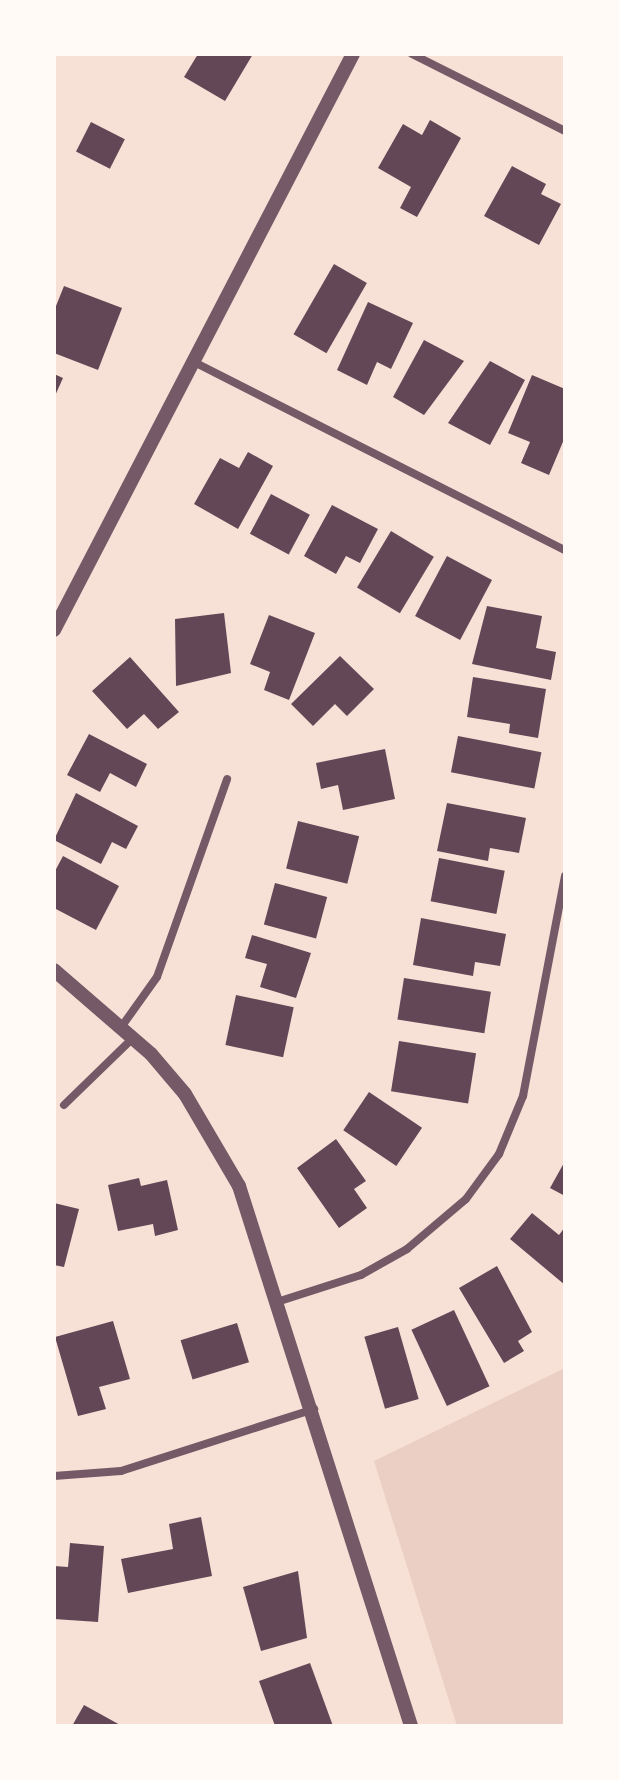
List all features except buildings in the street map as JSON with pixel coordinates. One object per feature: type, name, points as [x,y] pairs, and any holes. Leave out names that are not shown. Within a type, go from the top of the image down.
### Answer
[{"type":"street","points":[[54,630],[353,54]]},
{"type":"street","points":[[412,54],[565,131]]},
{"type":"street","points":[[194,362],[565,550]]},
{"type":"street","points":[[122,1026],[157,977],[227,779]]},
{"type":"street","points":[[280,1301],[361,1275],[407,1249],[466,1199],[499,1154],[523,1096],[565,876]]},
{"type":"street","points":[[54,970],[134,1037],[185,1094],[218,1148],[280,1301],[411,1726]]},
{"type":"street","points":[[64,1105],[134,1037]]},
{"type":"street","points":[[54,1476],[121,1471],[314,1408]]},
{"type":"shaded area","points":[[565,1368],[565,1726],[457,1726],[374,1461]]}]
